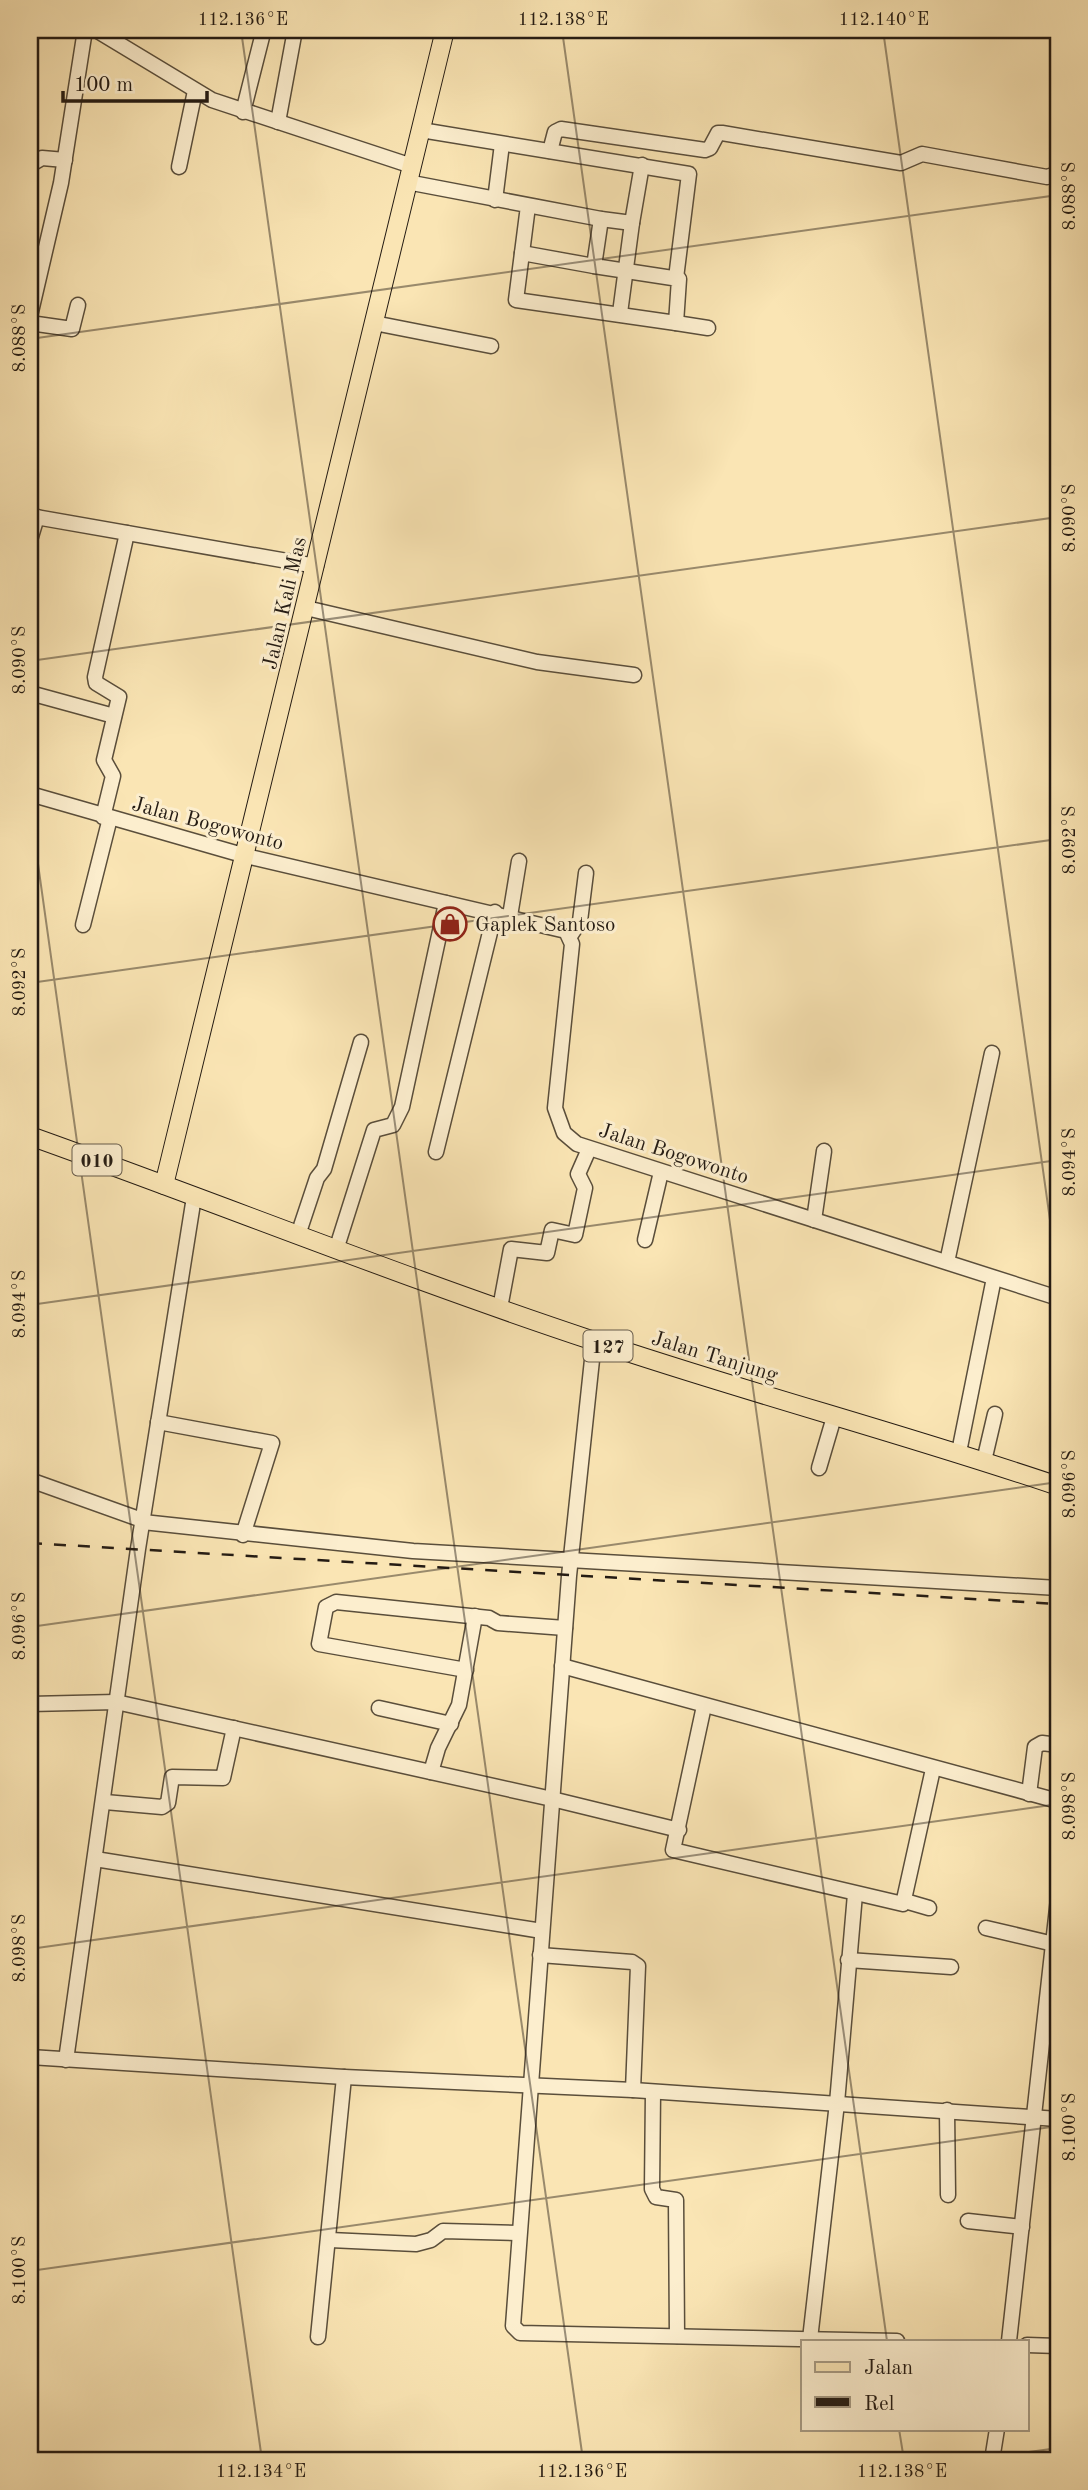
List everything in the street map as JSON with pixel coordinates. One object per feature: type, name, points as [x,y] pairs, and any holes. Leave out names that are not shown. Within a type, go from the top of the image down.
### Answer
[{"type":"main road","name":"Jalan Kali Mas","points":[[164,1185],[445,30]]},
{"type":"main road","name":"010","points":[[30,1136],[164,1185]]},
{"type":"main road","name":"Jalan Tanjung","points":[[164,1185],[336,1250],[594,1341],[834,1417],[959,1452],[1058,1486]]},
{"type":"street","points":[[30,316],[33,293],[65,160],[85,30]]},
{"type":"street","points":[[96,30],[195,91],[410,174],[495,200],[632,223]]},
{"type":"street","points":[[278,122],[295,30]]},
{"type":"street","points":[[1057,30],[1058,38]]},
{"type":"street","points":[[243,111],[262,37]]},
{"type":"street","points":[[179,167],[195,91]]},
{"type":"street","points":[[550,151],[555,132],[561,129],[705,150],[710,148],[718,133],[728,133],[901,163],[922,154],[1047,177],[1056,174],[1058,168]]},
{"type":"street","points":[[421,130],[642,165],[690,177],[676,278]]},
{"type":"street","points":[[495,200],[502,144]]},
{"type":"street","points":[[30,165],[42,158],[65,160]]},
{"type":"street","points":[[620,313],[642,165]]},
{"type":"street","points":[[528,206],[516,300],[620,313],[708,328]]},
{"type":"street","points":[[594,266],[601,219]]},
{"type":"street","points":[[522,253],[676,278],[680,283],[676,323]]},
{"type":"street","points":[[30,323],[72,329],[78,305]]},
{"type":"street","points":[[374,323],[491,346]]},
{"type":"street","points":[[30,540],[33,517],[316,566]]},
{"type":"street","points":[[83,925],[113,776],[104,760],[119,697],[96,683],[94,677],[127,533]]},
{"type":"street","points":[[306,608],[537,662],[634,675]]},
{"type":"street","points":[[30,693],[114,716]]},
{"type":"street","name":"Jalan Bogowonto","points":[[30,794],[246,856],[495,912],[566,931],[572,944],[555,1108],[564,1133],[589,1149],[994,1278],[1057,1294]]},
{"type":"street","points":[[510,916],[519,861]]},
{"type":"street","points":[[570,936],[580,922],[586,873]]},
{"type":"street","points":[[336,1250],[374,1130],[393,1125],[402,1107],[446,903]]},
{"type":"street","points":[[436,1152],[495,912]]},
{"type":"street","points":[[299,1235],[317,1178],[324,1168],[361,1042]]},
{"type":"street","points":[[947,1262],[992,1053]]},
{"type":"street","points":[[500,1308],[512,1249],[547,1253],[552,1230],[575,1235],[585,1188],[578,1174],[589,1149]]},
{"type":"street","points":[[814,1220],[824,1151]]},
{"type":"street","points":[[645,1240],[661,1172]]},
{"type":"street","points":[[66,2060],[105,1802],[116,1702],[194,1196]]},
{"type":"street","points":[[959,1452],[994,1278]]},
{"type":"street","points":[[594,1341],[570,1559],[513,2322],[517,2331],[854,2340]]},
{"type":"street","points":[[984,1461],[995,1413]]},
{"type":"street","points":[[818,1468],[834,1417]]},
{"type":"street","points":[[158,1422],[272,1443],[243,1535]]},
{"type":"street","points":[[30,1480],[143,1521],[243,1535],[413,1550],[1058,1588]]},
{"type":"street","points":[[466,1670],[323,1645],[318,1641],[326,1607],[336,1602],[482,1617],[498,1614],[566,1623]]},
{"type":"street","points":[[431,1772],[438,1748],[459,1704],[482,1617]]},
{"type":"street","points":[[562,1667],[1058,1801]]},
{"type":"street","points":[[30,1704],[116,1702],[679,1830]]},
{"type":"street","points":[[705,1706],[673,1850],[896,1905],[905,1901],[929,1908]]},
{"type":"street","points":[[379,1708],[451,1724]]},
{"type":"street","points":[[105,1802],[162,1807],[168,1803],[172,1777],[223,1778],[234,1728]]},
{"type":"street","points":[[1029,1794],[1035,1747],[1042,1743],[1058,1745]]},
{"type":"street","points":[[905,1901],[933,1769]]},
{"type":"street","points":[[95,1859],[542,1931]]},
{"type":"street","points":[[810,2339],[837,2103],[855,1894]]},
{"type":"street","points":[[1009,2340],[1058,1899]]},
{"type":"street","points":[[986,1928],[1055,1944]]},
{"type":"street","points":[[540,1955],[632,1962],[638,1966],[633,2090]]},
{"type":"street","points":[[848,1960],[951,1967]]},
{"type":"street","points":[[30,2057],[344,2077],[633,2090],[1058,2119]]},
{"type":"street","points":[[318,2337],[330,2240],[344,2077]]},
{"type":"street","points":[[653,2092],[652,2189],[656,2197],[676,2200],[677,2336]]},
{"type":"street","points":[[947,2110],[947,2195]]},
{"type":"street","points":[[968,2221],[1022,2227]]},
{"type":"street","points":[[330,2240],[416,2244],[425,2243],[443,2231],[519,2233]]},
{"type":"street","points":[[1028,2345],[1058,2346]]},
{"type":"street","points":[[992,2460],[997,2430]]},
{"type":"railway","points":[[30,1543],[1058,1604]]},
{"type":"place","name":"Gaplek Santoso","points":[[450,924]]}]
